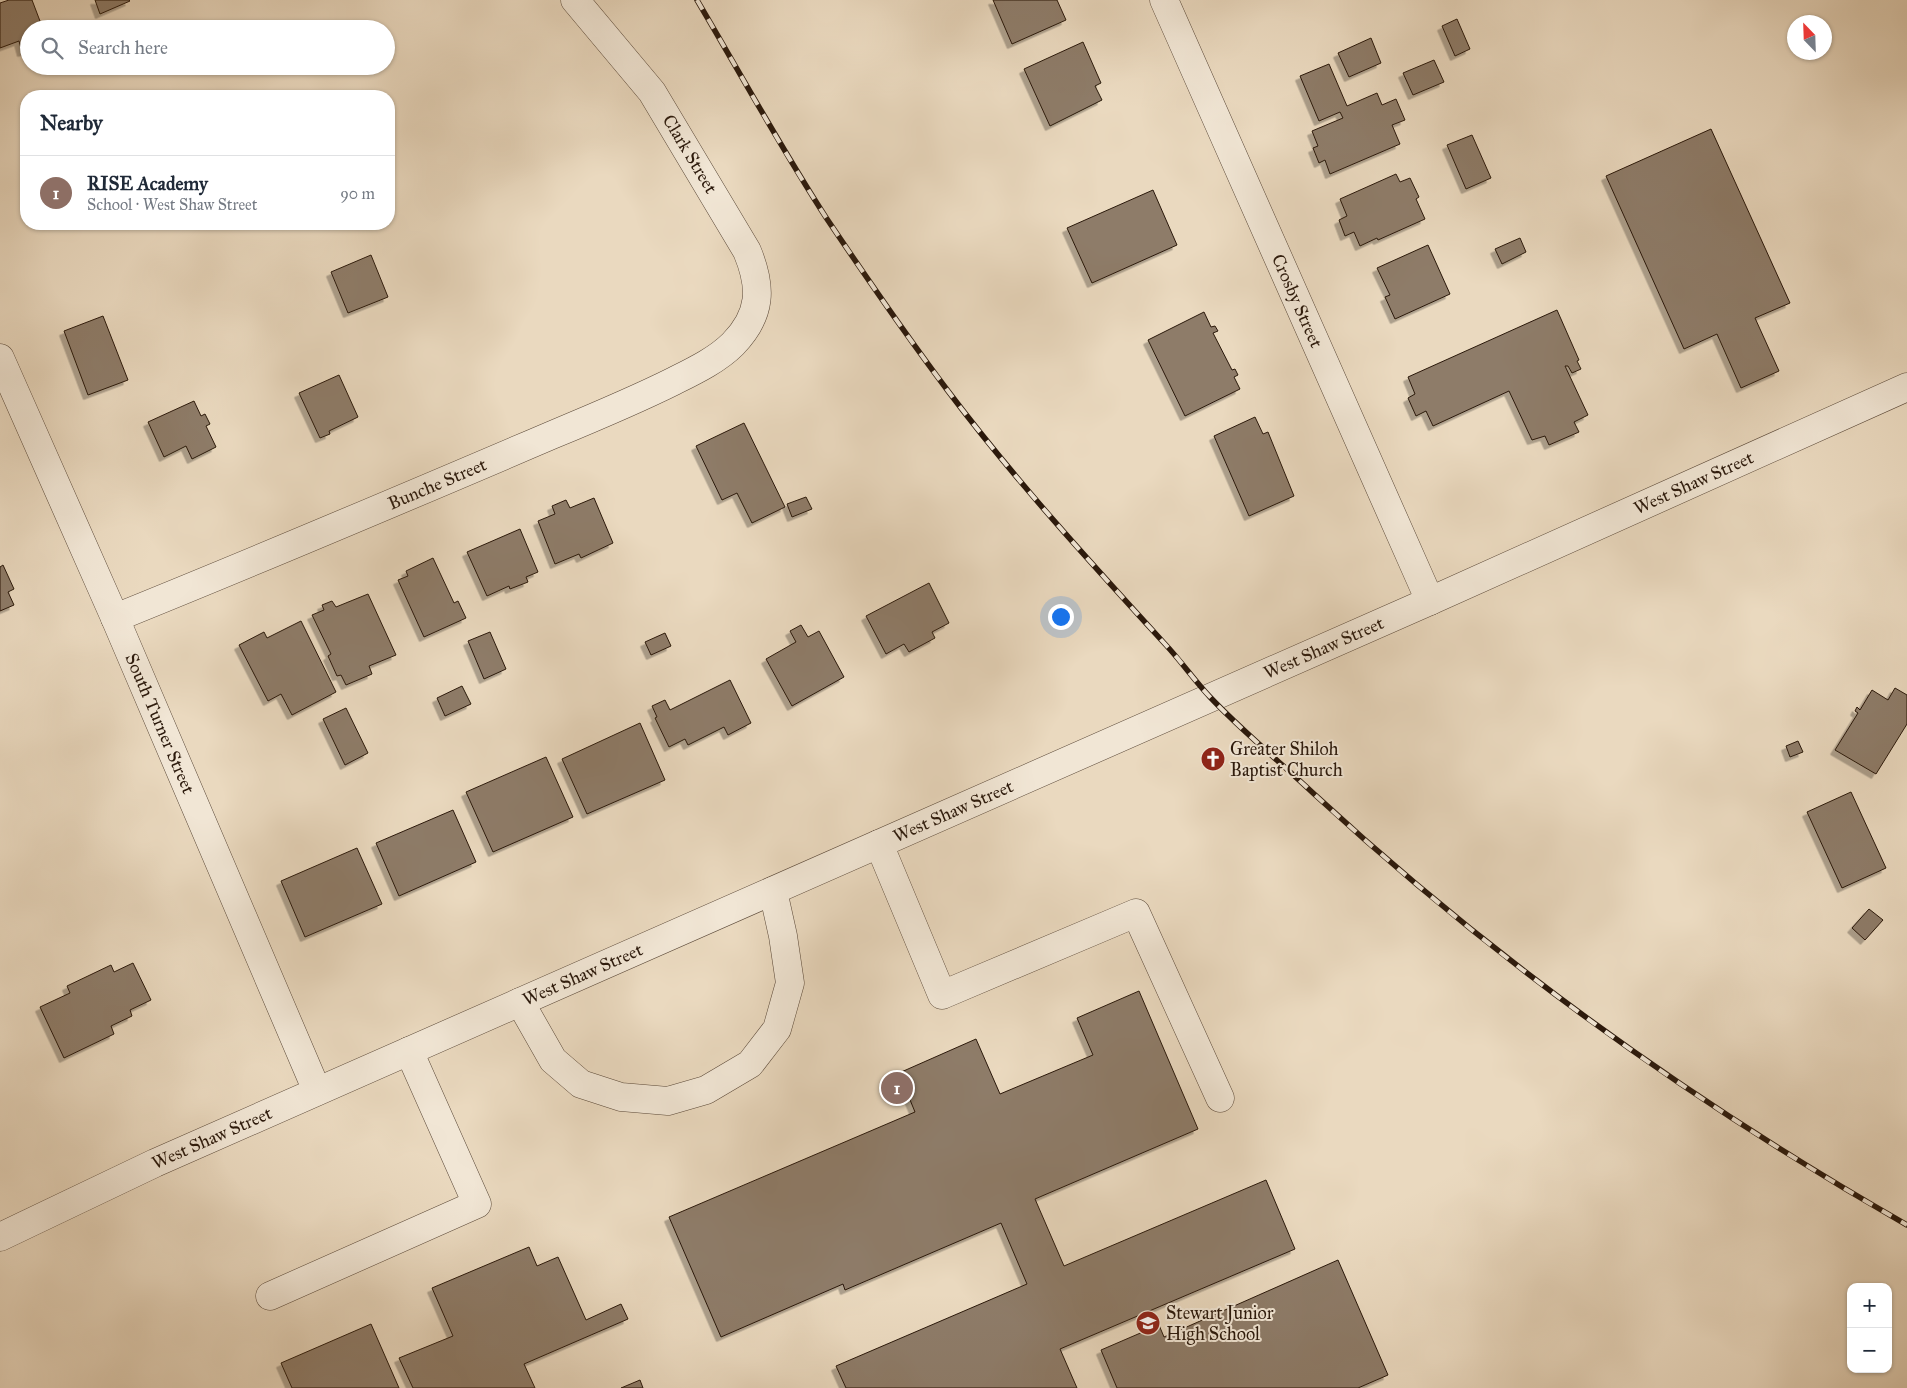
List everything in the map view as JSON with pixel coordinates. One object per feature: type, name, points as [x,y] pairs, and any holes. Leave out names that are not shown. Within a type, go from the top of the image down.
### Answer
[{"type":"street","name":"Clark Street","points":[[575,0],[652,92],[747,251],[754,267],[758,285],[756,307],[746,327]]},
{"type":"street","name":"Crosby Street","points":[[1164,0],[1430,601]]},
{"type":"street","name":"Bunche Street","points":[[115,618],[291,547],[651,392],[715,358],[733,344],[746,327]]},
{"type":"street","name":"South Turner Street","points":[[0,358],[115,618],[317,1091]]},
{"type":"street","name":"West Shaw Street","points":[[0,1237],[155,1163],[1430,601],[1907,387]]},
{"type":"street","points":[[879,844],[942,995],[1136,913],[1220,1098]]},
{"type":"street","points":[[520,1002],[553,1060],[581,1084],[621,1097],[668,1101],[706,1090],[750,1064],[777,1029],[790,983],[783,936],[773,891]]},
{"type":"street","points":[[270,1296],[477,1204],[409,1051]]},
{"type":"building","points":[[9,0],[32,0],[40,20],[20,20],[20,45],[19,41],[0,48],[0,3]]},
{"type":"building","points":[[95,0],[129,0],[130,1],[100,14]]},
{"type":"building","points":[[993,0],[1057,0],[1066,20],[1012,44]]},
{"type":"building","points":[[1457,19],[1470,49],[1455,56],[1442,26]]},
{"type":"building","points":[[1371,38],[1381,63],[1349,77],[1338,53]]},
{"type":"building","points":[[1083,42],[1101,83],[1095,86],[1102,100],[1050,126],[1024,69]]},
{"type":"building","points":[[1434,60],[1444,82],[1413,95],[1403,73]]},
{"type":"building","points":[[1329,64],[1347,106],[1377,93],[1382,105],[1396,99],[1405,120],[1392,125],[1400,144],[1330,174],[1325,160],[1319,163],[1313,148],[1318,146],[1312,131],[1343,118],[1340,112],[1319,121],[1300,76]]},
{"type":"building","points":[[1711,129],[1790,303],[1755,318],[1779,371],[1741,388],[1717,334],[1684,349],[1606,176]]},
{"type":"building","points":[[1472,135],[1491,178],[1466,189],[1447,145]]},
{"type":"building","points":[[1396,174],[1400,182],[1410,178],[1419,197],[1416,199],[1425,219],[1360,246],[1354,232],[1345,236],[1339,220],[1347,216],[1340,199]]},
{"type":"building","points":[[1153,190],[1177,245],[1092,283],[1067,228]]},
{"type":"building","points":[[1520,238],[1526,252],[1502,264],[1495,249]]},
{"type":"building","points":[[1428,245],[1450,294],[1395,319],[1385,297],[1390,295],[1377,268]]},
{"type":"building","points":[[371,255],[388,297],[348,313],[331,272]]},
{"type":"building","points":[[1557,310],[1579,360],[1577,361],[1581,369],[1572,373],[1568,366],[1565,366],[1588,415],[1574,422],[1579,432],[1549,445],[1545,436],[1532,440],[1509,391],[1433,426],[1426,411],[1416,416],[1408,398],[1415,394],[1408,377]]},
{"type":"building","points":[[1204,312],[1211,327],[1215,326],[1218,331],[1213,333],[1232,370],[1235,369],[1238,375],[1234,377],[1240,389],[1185,416],[1148,340]]},
{"type":"building","points":[[103,316],[128,380],[88,395],[64,331]]},
{"type":"building","points":[[339,375],[358,417],[329,431],[330,434],[320,438],[299,393]]},
{"type":"building","points":[[194,401],[201,416],[205,414],[210,424],[206,426],[216,447],[192,459],[186,446],[164,457],[148,422]]},
{"type":"building","points":[[1255,417],[1263,434],[1268,432],[1294,496],[1249,516],[1214,436]]},
{"type":"building","points":[[744,423],[785,507],[752,523],[737,493],[722,500],[696,446]]},
{"type":"building","points":[[806,497],[812,509],[792,517],[787,504]]},
{"type":"building","points":[[594,498],[613,543],[581,558],[579,554],[555,564],[538,521],[555,514],[552,506],[566,500],[570,508]]},
{"type":"building","points":[[520,529],[538,572],[526,577],[528,582],[510,589],[509,586],[487,596],[467,552]]},
{"type":"building","points":[[433,558],[454,603],[458,601],[466,618],[424,637],[398,580],[408,576],[406,571]]},
{"type":"building","points":[[3,565],[14,589],[8,592],[14,605],[0,611],[0,567]]},
{"type":"building","points":[[929,583],[949,623],[932,632],[935,638],[909,652],[904,644],[886,654],[866,616]]},
{"type":"building","points":[[368,594],[396,655],[369,666],[372,674],[346,685],[341,675],[337,676],[328,656],[331,654],[312,615],[324,610],[322,605],[332,601],[336,607]]},
{"type":"building","points":[[301,621],[336,692],[292,715],[281,694],[268,701],[239,645],[264,632],[267,638]]},
{"type":"building","points":[[801,625],[808,637],[819,631],[844,677],[792,706],[766,659],[796,642],[790,631]]},
{"type":"building","points":[[490,632],[506,669],[484,679],[468,641]]},
{"type":"building","points":[[665,633],[671,646],[651,655],[645,642]]},
{"type":"building","points":[[730,680],[751,723],[728,735],[724,727],[688,745],[685,739],[669,747],[655,718],[657,717],[652,706],[665,700],[670,710]]},
{"type":"building","points":[[462,686],[471,704],[445,716],[437,698]]},
{"type":"building","points":[[1895,688],[1907,695],[1907,724],[1876,774],[1835,750],[1858,713],[1855,711],[1857,707],[1860,710],[1872,690],[1888,700]]},
{"type":"building","points":[[346,708],[368,753],[345,765],[323,719]]},
{"type":"building","points":[[640,723],[665,780],[587,814],[562,759]]},
{"type":"building","points":[[1798,741],[1803,752],[1790,757],[1786,746]]},
{"type":"building","points":[[546,757],[573,817],[493,852],[466,792]]},
{"type":"building","points":[[1851,792],[1886,868],[1842,888],[1807,812]]},
{"type":"building","points":[[453,810],[476,862],[399,896],[376,843]]},
{"type":"building","points":[[357,848],[382,904],[305,937],[281,881]]},
{"type":"building","points":[[1869,909],[1883,920],[1865,940],[1852,928]]},
{"type":"building","points":[[133,963],[151,1000],[130,1010],[132,1016],[111,1026],[114,1034],[64,1058],[40,1007],[70,993],[67,986],[111,965],[114,972]]},
{"type":"building","points":[[1139,991],[1198,1129],[1035,1199],[1064,1266],[1266,1180],[1295,1249],[1060,1349],[1077,1388],[846,1388],[836,1366],[1027,1284],[1001,1223],[845,1290],[843,1284],[721,1337],[669,1217],[915,1112],[899,1073],[976,1039],[1000,1094],[1093,1055],[1077,1018]]},
{"type":"building","points":[[529,1247],[537,1266],[558,1257],[586,1320],[621,1304],[628,1319],[524,1364],[535,1388],[413,1388],[399,1358],[453,1336],[432,1288]]},
{"type":"building","points":[[1338,1260],[1388,1375],[1358,1388],[1117,1388],[1101,1350],[1159,1325],[1164,1337]]},
{"type":"building","points":[[371,1324],[399,1388],[292,1388],[281,1363]]},
{"type":"building","points":[[640,1380],[643,1388],[621,1388]]},
{"type":"railway","points":[[697,0],[777,138],[827,219],[932,370],[1026,489],[1171,650],[1204,691],[1261,746],[1382,855],[1524,971],[1673,1079],[1827,1178],[1907,1225]]},
{"type":"place","name":"Greater Shiloh Baptist Church","points":[[1213,759]]},
{"type":"place","name":"RISE Academy","points":[[897,1088]]},
{"type":"place","name":"Stewart Junior High School","points":[[1148,1323]]}]
